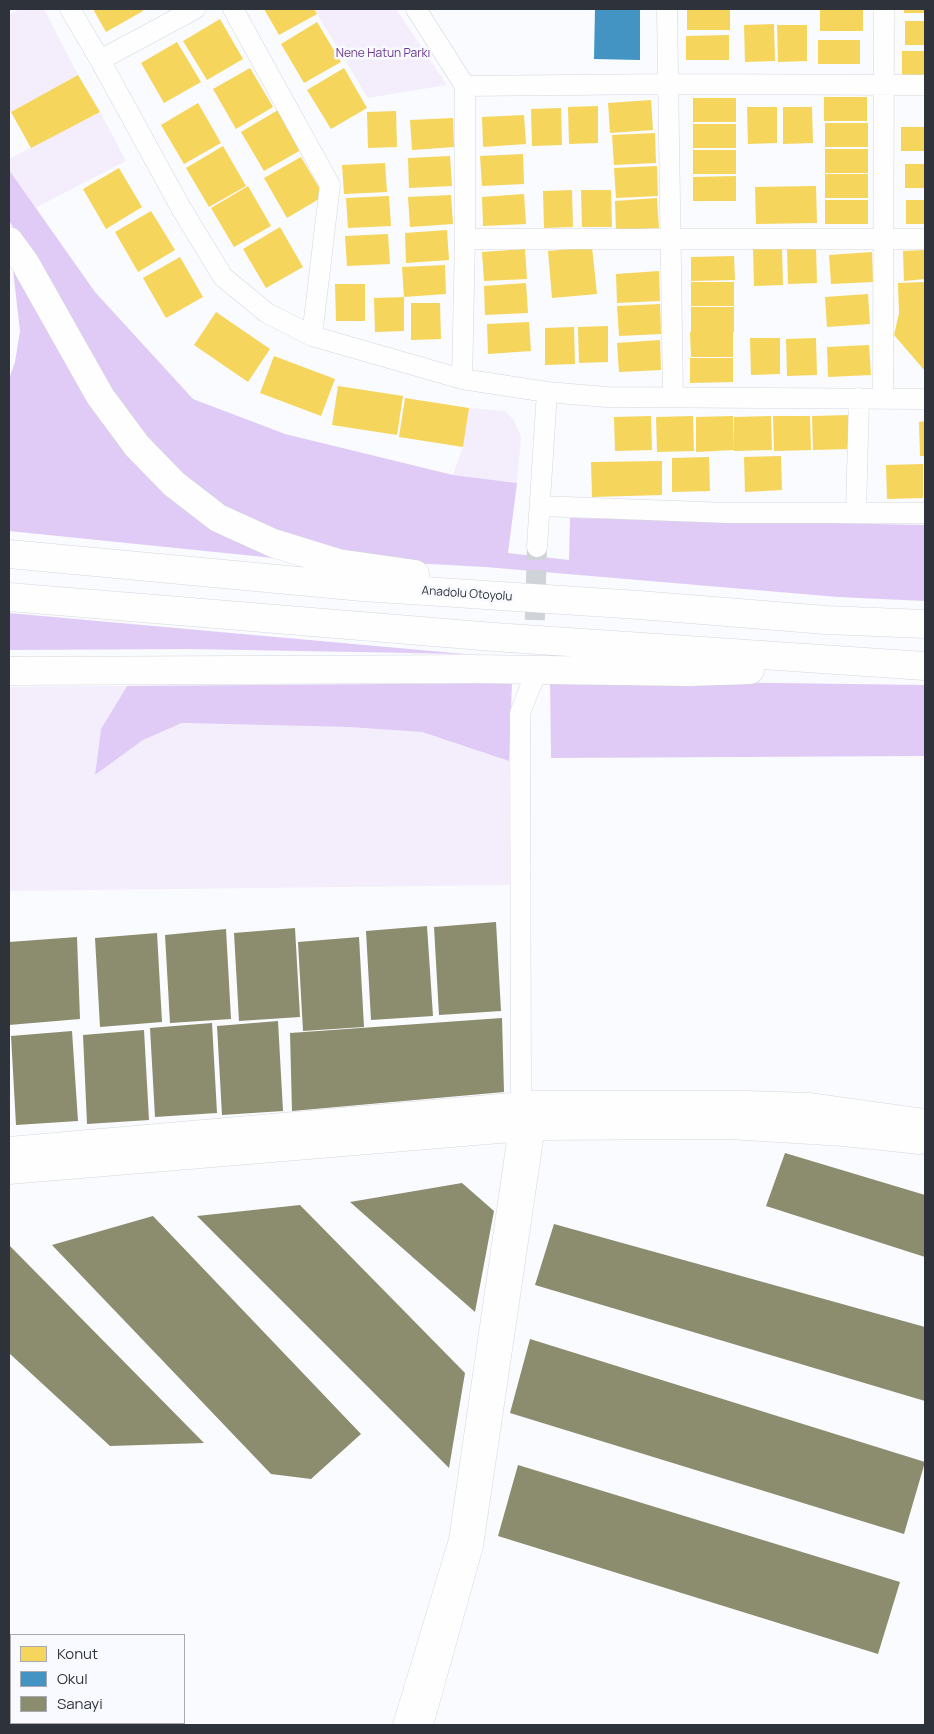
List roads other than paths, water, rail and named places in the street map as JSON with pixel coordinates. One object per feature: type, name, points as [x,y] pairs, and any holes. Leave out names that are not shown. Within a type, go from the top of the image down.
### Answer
[{"type":"main road","points":[[9,241],[25,264],[100,396],[137,446],[174,484],[218,518],[274,543],[338,563],[639,605]]},
{"type":"main road","name":"Anadolu Otoyolu","points":[[9,554],[362,587],[639,605],[826,620],[925,624]]},
{"type":"main road","points":[[9,597],[494,637],[921,666]]},
{"type":"main road","points":[[9,671],[474,669],[689,672],[921,666]]},
{"type":"main road","points":[[9,1151],[528,1116],[736,1105],[810,1107],[925,1123]]},
{"type":"main road","points":[[9,1170],[528,1116],[844,1132],[925,1141]]},
{"type":"street","points":[[70,9],[181,208],[223,277],[267,313],[312,336],[462,379],[547,392],[606,397],[925,399]]},
{"type":"street","points":[[100,60],[195,9]]},
{"type":"street","points":[[234,9],[330,186],[312,336]]},
{"type":"street","points":[[416,9],[465,86],[465,239],[462,379]]},
{"type":"street","points":[[667,9],[673,397]]},
{"type":"street","points":[[883,398],[884,9]]},
{"type":"street","points":[[465,86],[668,84],[925,85]]},
{"type":"street","points":[[465,239],[925,238]]},
{"type":"street","points":[[537,547],[547,392]]},
{"type":"street","points":[[856,513],[859,398]]},
{"type":"street","points":[[540,506],[730,512],[925,513]]},
{"type":"street","points":[[403,1725],[459,1540],[528,1116],[520,713],[533,680],[528,1116],[473,1546],[423,1725]]},
{"type":"tunnel","points":[[533,680],[537,547]]},
{"type":"park label","name":"Nene Hatun Parkı","points":[[383,54]]}]
